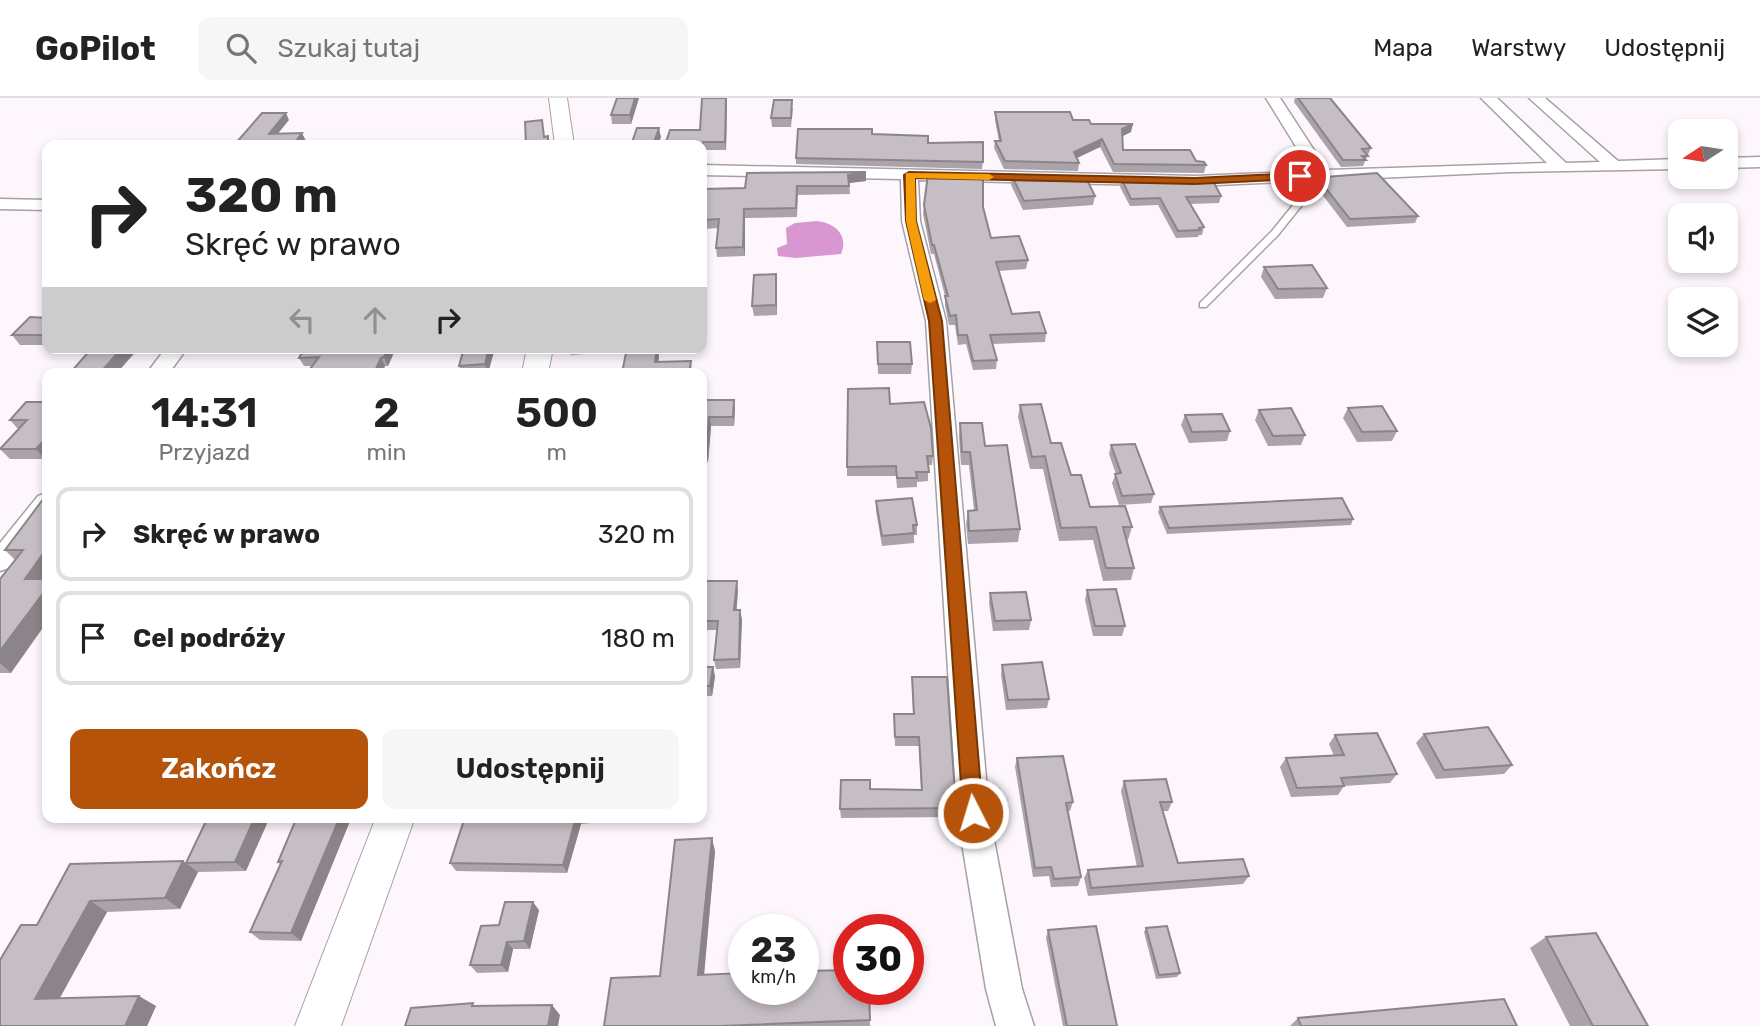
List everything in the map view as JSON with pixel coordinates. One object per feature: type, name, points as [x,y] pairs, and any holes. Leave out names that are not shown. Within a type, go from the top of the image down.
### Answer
[{"type":"street","points":[[558,98],[564,140]]},
{"type":"street","points":[[1273,98],[1322,175]]},
{"type":"street","points":[[1488,98],[1562,168]]},
{"type":"street","points":[[1536,98],[1613,165]]},
{"type":"street","points":[[1738,163],[1760,162]]},
{"type":"street","points":[[707,170],[1195,181],[1511,167],[1668,164]]},
{"type":"street","points":[[909,175],[911,221],[936,321],[973,813],[1004,989],[1015,1026]]},
{"type":"street","points":[[0,204],[42,205]]},
{"type":"street","points":[[162,368],[172,354]]},
{"type":"street","points":[[0,561],[42,508]]},
{"type":"street","points":[[318,1026],[394,823]]},
{"type":"lane","points":[[1203,305],[1275,233],[1322,175]]},
{"type":"shaded area","points":[[817,221],[829,224],[839,231],[843,241],[841,254],[796,258],[778,256],[777,248],[787,244],[786,228],[795,223]]},
{"type":"building","points":[[617,98],[635,98],[630,115],[611,115]]},
{"type":"building","points":[[702,98],[726,98],[725,142],[667,140],[670,130],[700,130]]},
{"type":"building","points":[[1298,98],[1330,98],[1371,148],[1362,149],[1368,156],[1362,156],[1366,160],[1343,160]]},
{"type":"building","points":[[774,100],[792,100],[791,118],[771,118]]},
{"type":"building","points":[[995,112],[1070,112],[1073,120],[1089,120],[1091,124],[1133,124],[1122,129],[1123,150],[1190,150],[1196,161],[1206,165],[1114,164],[1102,139],[1074,152],[1079,163],[1005,161],[995,141],[1001,141]]},
{"type":"building","points":[[262,113],[286,113],[269,134],[302,133],[297,140],[239,140]]},
{"type":"building","points":[[542,120],[544,137],[548,136],[548,140],[526,140],[525,122]]},
{"type":"building","points":[[637,128],[659,128],[655,140],[633,140]]},
{"type":"building","points":[[798,129],[872,129],[872,134],[928,136],[928,143],[983,142],[983,162],[796,158]]},
{"type":"building","points":[[866,172],[848,175],[849,186],[797,186],[796,208],[744,209],[743,247],[716,248],[719,219],[707,220],[707,189],[745,188],[747,173]]},
{"type":"building","points":[[1377,173],[1418,216],[1350,219],[1321,182],[1325,177]]},
{"type":"building","points":[[928,174],[983,175],[983,207],[991,238],[1019,236],[1028,260],[996,262],[1012,314],[1039,312],[1046,333],[990,335],[997,360],[973,361],[967,335],[958,335],[956,315],[950,316],[945,296],[948,296],[932,245],[924,205]]},
{"type":"building","points":[[1012,176],[1086,178],[1095,196],[1024,201]]},
{"type":"building","points":[[1122,180],[1213,181],[1221,196],[1186,197],[1204,227],[1199,228],[1200,230],[1178,231],[1160,198],[1131,199]]},
{"type":"building","points":[[1312,265],[1327,288],[1278,289],[1264,267]]},
{"type":"building","points":[[776,274],[776,305],[752,306],[754,275]]},
{"type":"building","points":[[30,317],[42,318],[42,335],[12,335]]},
{"type":"building","points":[[877,342],[910,342],[912,364],[878,364]]},
{"type":"building","points":[[87,354],[117,354],[104,368],[74,368]]},
{"type":"building","points":[[301,354],[385,354],[376,368],[311,368],[319,357],[299,358]]},
{"type":"building","points":[[462,354],[488,354],[485,364],[459,366]]},
{"type":"building","points":[[626,354],[656,354],[655,362],[691,361],[690,368],[623,368]]},
{"type":"building","points":[[889,388],[890,404],[924,402],[931,428],[933,456],[927,456],[929,472],[916,472],[917,478],[897,478],[896,466],[847,467],[848,389]]},
{"type":"building","points":[[707,400],[734,400],[733,417],[709,417],[707,441]]},
{"type":"building","points":[[26,402],[42,402],[42,442],[36,449],[0,449],[27,420],[10,420]]},
{"type":"building","points":[[1041,404],[1051,443],[1061,443],[1071,475],[1081,475],[1090,507],[1125,506],[1132,527],[1123,527],[1134,568],[1106,568],[1096,527],[1061,528],[1045,456],[1032,457],[1020,405]]},
{"type":"building","points":[[1382,406],[1397,431],[1362,432],[1348,408]]},
{"type":"building","points":[[1291,408],[1305,435],[1273,436],[1259,410]]},
{"type":"building","points":[[1222,414],[1230,431],[1192,432],[1185,415]]},
{"type":"building","points":[[960,423],[982,423],[985,446],[1007,445],[1020,529],[969,531],[968,511],[977,510],[970,452],[962,452]]},
{"type":"building","points":[[1135,444],[1154,494],[1122,496],[1115,474],[1121,473],[1111,445]]},
{"type":"building","points":[[912,498],[917,525],[913,525],[914,533],[882,536],[876,501]]},
{"type":"building","points":[[1342,498],[1353,519],[1169,528],[1160,507]]},
{"type":"building","points":[[42,501],[42,555],[25,579],[42,579],[42,595],[0,651],[0,579],[23,550],[5,550]]},
{"type":"building","points":[[707,581],[737,581],[734,610],[740,610],[739,659],[714,660],[718,621],[707,621]]},
{"type":"building","points":[[1116,589],[1125,626],[1095,626],[1087,590]]},
{"type":"building","points":[[1026,592],[1031,620],[995,621],[990,593]]},
{"type":"building","points":[[1042,662],[1049,699],[1008,700],[1002,665]]},
{"type":"building","points":[[707,667],[713,667],[710,686],[707,686]]},
{"type":"building","points":[[912,677],[947,677],[956,808],[840,809],[841,780],[870,780],[870,789],[922,790],[919,737],[895,737],[894,714],[914,714]]},
{"type":"building","points":[[1488,727],[1512,765],[1444,770],[1424,734]]},
{"type":"building","points":[[1377,733],[1397,774],[1341,778],[1344,786],[1297,788],[1286,758],[1344,755],[1335,735]]},
{"type":"building","points":[[1063,756],[1073,802],[1066,803],[1081,877],[1054,879],[1051,867],[1035,868],[1017,758]]},
{"type":"building","points":[[1166,779],[1172,802],[1160,802],[1178,863],[1243,859],[1249,876],[1091,888],[1088,870],[1143,866],[1124,781]]},
{"type":"building","points":[[205,823],[252,823],[235,862],[186,863]]},
{"type":"building","points":[[294,823],[337,823],[291,933],[250,932],[282,861],[278,862]]},
{"type":"building","points":[[463,823],[574,823],[563,865],[450,863]]},
{"type":"building","points":[[712,838],[698,975],[728,974],[728,1005],[819,1005],[819,971],[833,970],[833,1005],[870,1005],[870,1020],[721,1026],[604,1026],[611,978],[660,976],[675,840]]},
{"type":"building","points":[[183,861],[165,898],[90,901],[35,999],[139,996],[125,1026],[0,1026],[0,960],[21,925],[37,925],[70,864]]},
{"type":"building","points":[[505,902],[533,902],[524,941],[507,942],[501,965],[470,965],[481,926],[499,925]]},
{"type":"building","points":[[1096,926],[1117,1026],[1067,1026],[1048,930]]},
{"type":"building","points":[[1167,926],[1180,973],[1159,975],[1146,928]]},
{"type":"building","points":[[1596,933],[1648,1026],[1593,1026],[1546,937]]},
{"type":"building","points":[[1504,999],[1517,1026],[1301,1026],[1298,1018]]},
{"type":"building","points":[[473,1003],[472,1006],[552,1005],[548,1026],[405,1026],[411,1008]]},
{"type":"slow traffic","points":[[930,300],[911,221],[909,175],[989,177]]},
{"type":"route","points":[[973,813],[936,321],[911,221],[909,175],[1195,181],[1300,176]]}]
